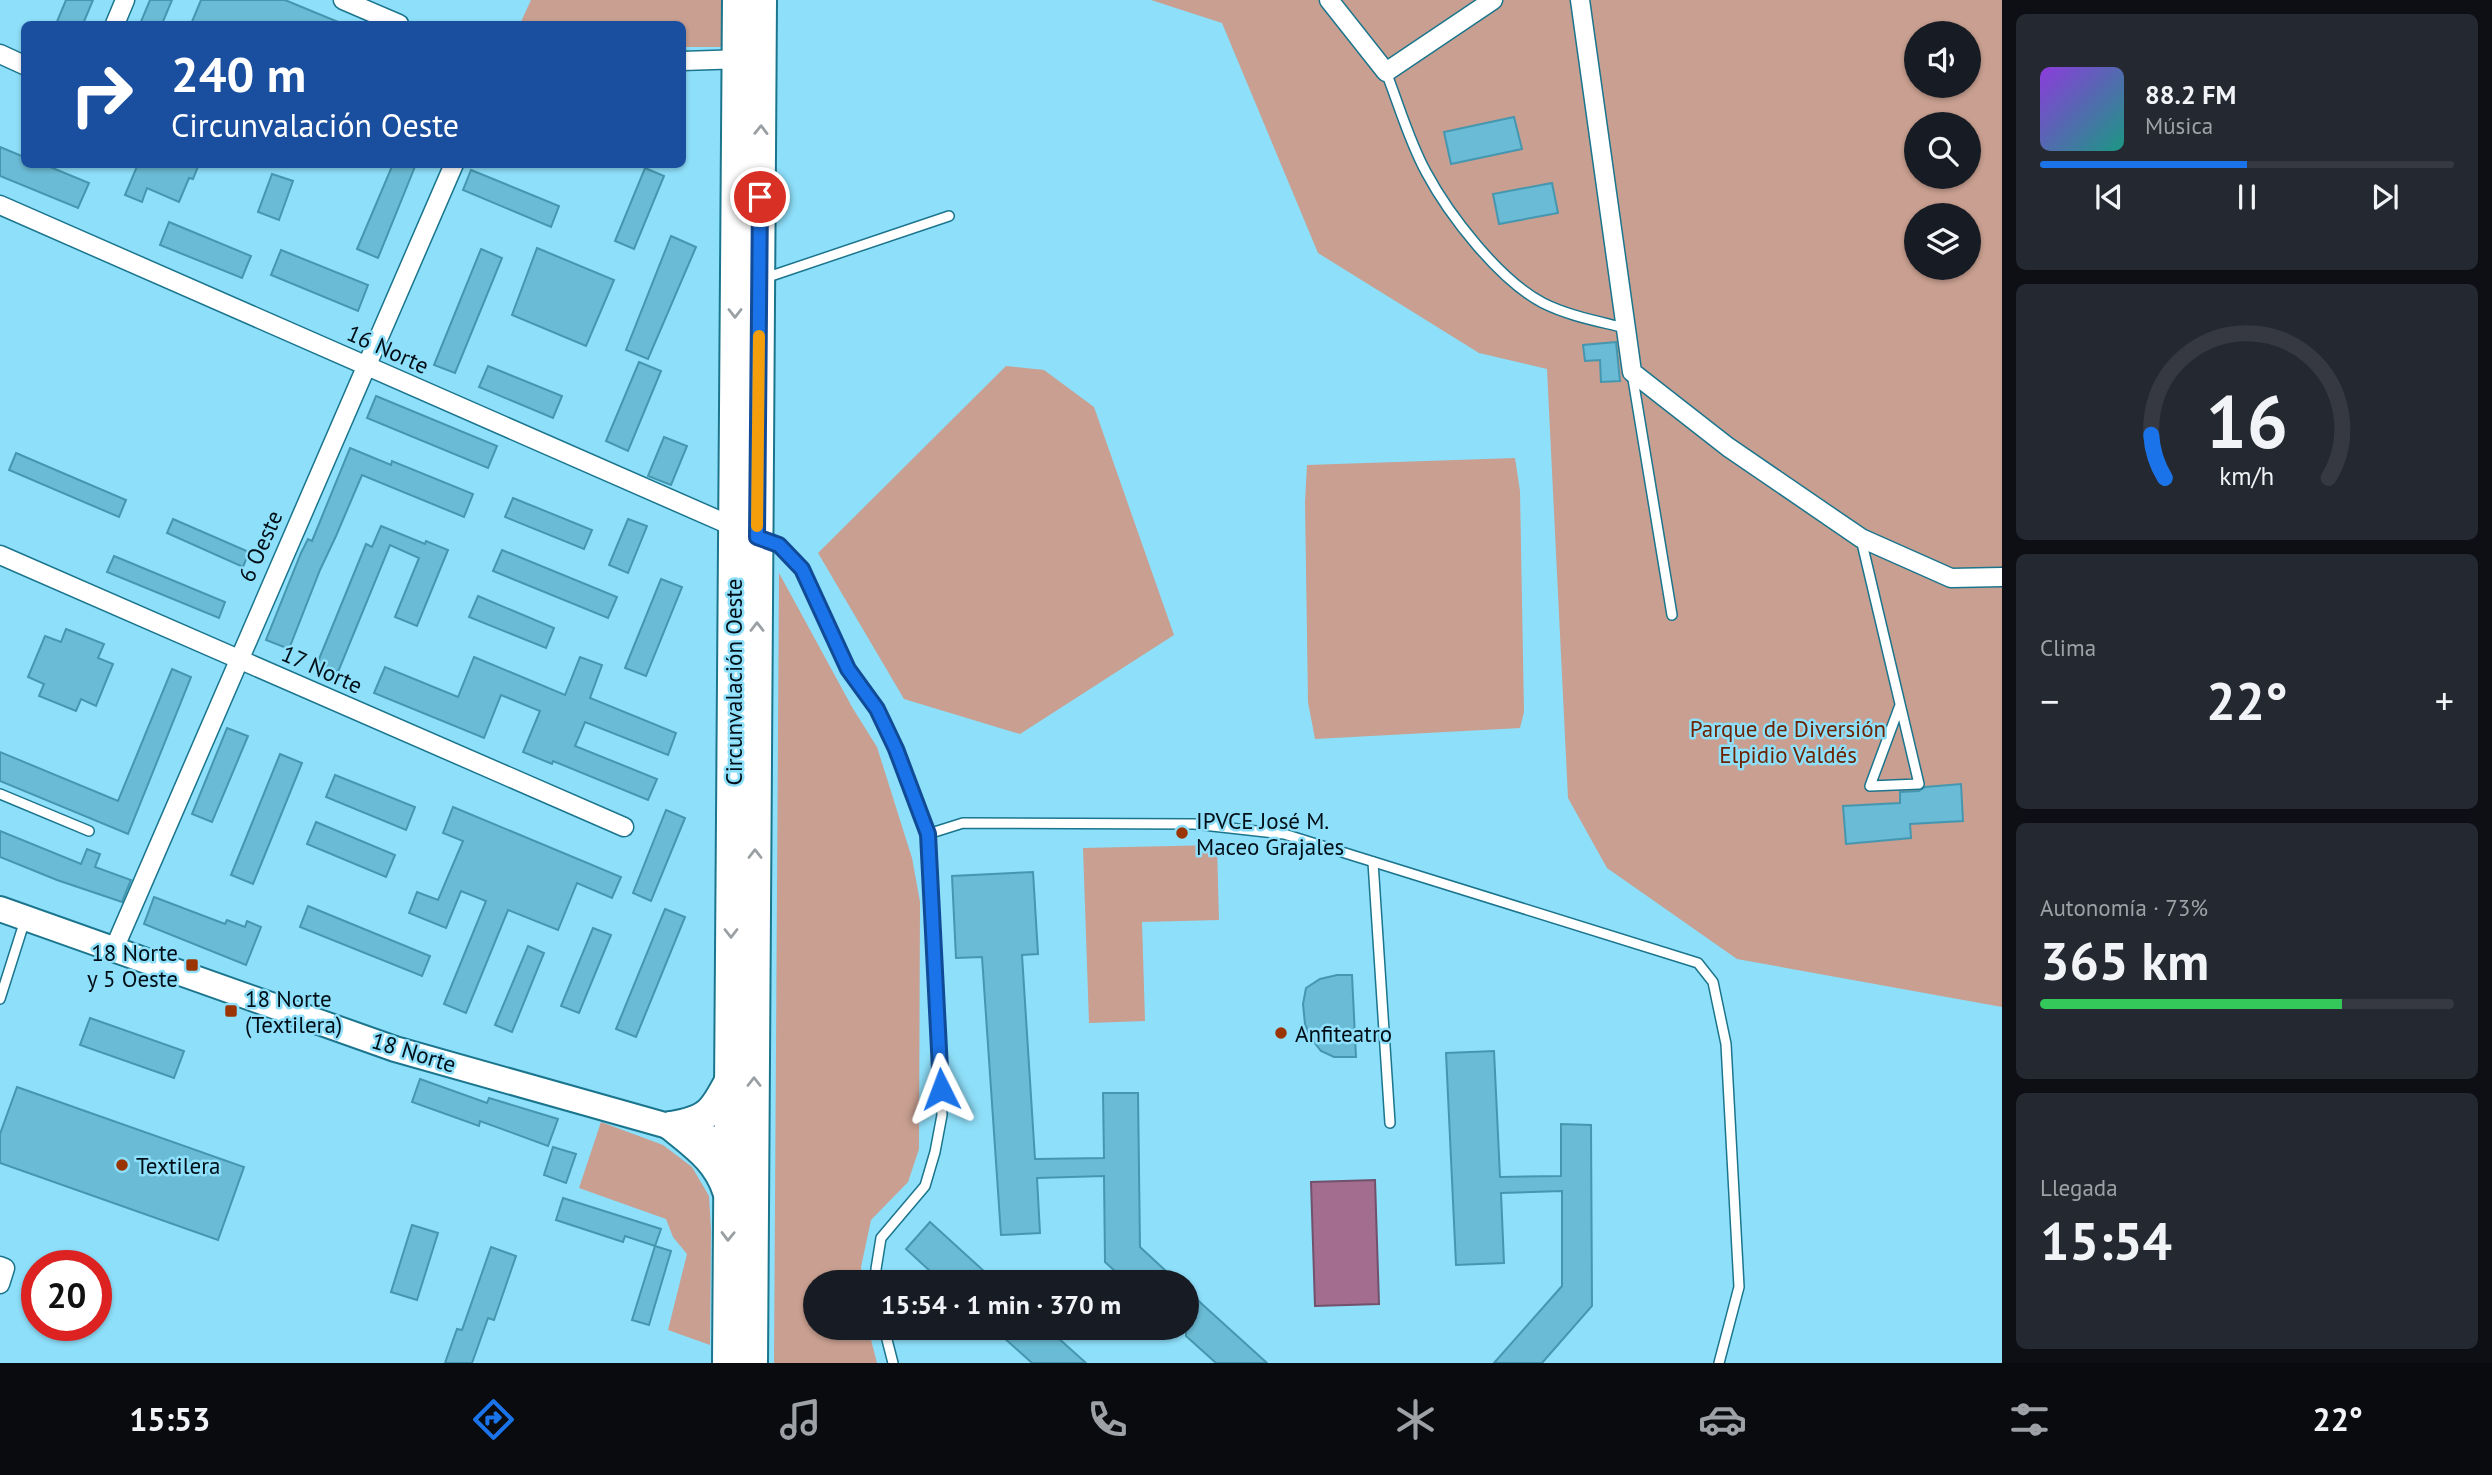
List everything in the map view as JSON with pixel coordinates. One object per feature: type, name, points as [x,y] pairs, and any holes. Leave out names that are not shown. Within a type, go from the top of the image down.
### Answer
[{"type":"main road","name":"Circunvalación Oeste","points":[[737,0],[748,59],[742,1147],[752,1363]]},
{"type":"main road","name":"Circunvalación Oeste","points":[[748,59],[762,0]]},
{"type":"main road","name":"Circunvalación Oeste","points":[[727,1363],[729,1199],[742,1147],[730,1079],[746,532]]},
{"type":"main road","name":"18 Norte","points":[[0,909],[395,1049],[742,1147]]},
{"type":"main road","points":[[671,1126],[697,1122],[718,1104],[730,1079]]},
{"type":"main road","points":[[671,1126],[698,1148],[721,1173],[729,1199]]},
{"type":"street","points":[[116,21],[125,0]]},
{"type":"street","points":[[343,0],[392,21]]},
{"type":"street","points":[[1329,0],[1385,72],[1493,0]]},
{"type":"street","points":[[1580,0],[1632,372],[1728,447],[1861,538],[1951,578],[2002,577]]},
{"type":"street","points":[[0,54],[21,64]]},
{"type":"street","points":[[686,61],[748,59]]},
{"type":"street","name":"6 Oeste","points":[[114,949],[451,168]]},
{"type":"street","name":"16 Norte","points":[[0,205],[746,532]]},
{"type":"street","name":"17 Norte","points":[[0,555],[624,827]]},
{"type":"lane","points":[[1385,72],[1426,172],[1465,231],[1514,284],[1542,303],[1570,314],[1625,328]]},
{"type":"lane","points":[[747,279],[948,216]]},
{"type":"lane","points":[[1632,372],[1672,615]]},
{"type":"lane","points":[[746,532],[779,545],[802,569],[848,669],[877,709],[896,749],[928,834],[942,1115],[925,1186],[881,1238],[876,1270]]},
{"type":"lane","points":[[1861,538],[1919,784],[1870,786],[1900,705]]},
{"type":"lane","points":[[0,794],[89,831]]},
{"type":"lane","points":[[928,834],[963,822],[1194,824],[1284,834],[1698,962],[1713,982],[1726,1044],[1739,1287],[1719,1363]]},
{"type":"lane","points":[[1373,862],[1390,1123]]},
{"type":"lane","points":[[0,999],[25,918]]},
{"type":"lane","points":[[887,1340],[893,1363]]},
{"type":"green space","points":[[531,0],[723,0],[722,47],[686,47],[686,21],[521,21]]},
{"type":"green space","name":"Parque de Diversión Elpidio Valdés","points":[[1151,0],[2002,0],[2002,1007],[1737,959],[1607,868],[1568,798],[1547,369],[1479,353],[1318,253],[1222,23]]},
{"type":"green space","points":[[1006,366],[1044,370],[1094,407],[1174,635],[1020,734],[904,699],[818,553]]},
{"type":"green space","points":[[1515,458],[1520,491],[1524,712],[1520,728],[1315,739],[1308,702],[1305,502],[1307,465]]},
{"type":"green space","points":[[779,573],[852,707],[877,747],[912,858],[920,902],[919,1149],[908,1182],[871,1220],[861,1270],[803,1270],[803,1340],[871,1340],[877,1363],[774,1363]]},
{"type":"green space","points":[[1217,845],[1219,920],[1142,922],[1145,1021],[1089,1023],[1083,848]]},
{"type":"green space","points":[[601,1122],[663,1145],[692,1167],[709,1196],[710,1345],[668,1330],[687,1254],[673,1237],[666,1219],[579,1188]]},
{"type":"shaded area","points":[[1375,1180],[1379,1304],[1315,1306],[1311,1182]]},
{"type":"building","points":[[66,0],[93,0],[84,21],[57,21]]},
{"type":"building","points":[[150,0],[172,0],[163,21],[141,21]]},
{"type":"building","points":[[201,0],[285,0],[336,21],[192,21]]},
{"type":"building","points":[[1514,117],[1522,149],[1451,164],[1444,132]]},
{"type":"building","points":[[0,147],[21,156],[21,168],[53,168],[89,183],[78,208],[0,176]]},
{"type":"building","points":[[136,168],[197,168],[193,179],[189,178],[179,202],[147,188],[142,202],[125,195]]},
{"type":"building","points":[[391,168],[414,168],[378,258],[357,249]]},
{"type":"building","points":[[645,168],[664,176],[634,249],[615,241]]},
{"type":"building","points":[[471,170],[559,206],[551,227],[463,190]]},
{"type":"building","points":[[272,174],[293,181],[279,220],[258,212]]},
{"type":"building","points":[[1552,183],[1558,213],[1499,224],[1493,194]]},
{"type":"building","points":[[169,222],[251,256],[242,278],[160,245]]},
{"type":"building","points":[[671,236],[696,247],[648,359],[626,350]]},
{"type":"building","points":[[537,248],[614,280],[586,346],[512,315]]},
{"type":"building","points":[[481,249],[502,258],[455,373],[434,365]]},
{"type":"building","points":[[281,250],[368,285],[358,311],[271,275]]},
{"type":"building","points":[[1616,342],[1620,381],[1601,382],[1600,360],[1585,361],[1583,345]]},
{"type":"building","points":[[639,362],[661,371],[628,451],[606,441]]},
{"type":"building","points":[[488,366],[562,396],[553,418],[479,387]]},
{"type":"building","points":[[376,396],[497,446],[488,468],[367,418]]},
{"type":"building","points":[[664,437],[687,446],[671,485],[648,476]]},
{"type":"building","points":[[350,448],[391,465],[392,461],[473,494],[464,517],[362,475],[289,649],[266,640],[301,553],[308,539],[312,541]]},
{"type":"building","points":[[16,453],[126,500],[119,517],[9,470]]},
{"type":"building","points":[[513,498],[592,530],[584,549],[505,517]]},
{"type":"building","points":[[173,519],[249,552],[243,567],[167,533]]},
{"type":"building","points":[[628,519],[647,526],[628,573],[609,565]]},
{"type":"building","points":[[381,526],[425,544],[426,541],[448,550],[417,626],[395,617],[419,558],[390,545],[338,672],[317,664],[366,544],[372,547]]},
{"type":"building","points":[[502,550],[617,597],[608,618],[493,571]]},
{"type":"building","points":[[114,556],[225,602],[219,618],[107,572]]},
{"type":"building","points":[[661,579],[682,587],[646,676],[625,668]]},
{"type":"building","points":[[478,596],[554,628],[546,648],[469,617]]},
{"type":"building","points":[[66,629],[104,644],[98,658],[113,664],[96,706],[81,699],[76,711],[39,696],[44,684],[28,677],[45,636],[61,642]]},
{"type":"building","points":[[474,657],[565,695],[580,657],[602,665],[590,698],[676,733],[668,755],[585,722],[575,746],[657,779],[648,800],[553,761],[552,764],[523,752],[540,711],[501,695],[484,738],[374,693],[385,667],[458,697]]},
{"type":"building","points":[[172,669],[191,677],[128,834],[0,781],[0,752],[118,801]]},
{"type":"building","points":[[227,728],[248,736],[212,822],[192,814]]},
{"type":"building","points":[[280,754],[302,763],[253,884],[231,875]]},
{"type":"building","points":[[335,775],[415,807],[406,830],[326,797]]},
{"type":"building","points":[[1961,784],[1963,821],[1910,824],[1911,838],[1846,844],[1843,806],[1900,803],[1900,792]]},
{"type":"building","points":[[453,807],[621,877],[612,898],[577,883],[558,930],[508,910],[466,1013],[444,1004],[486,901],[461,891],[446,928],[409,913],[417,892],[438,900],[463,841],[443,833]]},
{"type":"building","points":[[666,810],[685,818],[651,901],[633,893]]},
{"type":"building","points":[[316,822],[395,855],[386,877],[307,844]]},
{"type":"building","points":[[0,831],[81,864],[87,849],[100,854],[95,867],[131,880],[122,902],[0,857]]},
{"type":"building","points":[[1033,872],[1038,954],[1022,955],[1035,1159],[1104,1158],[1103,1093],[1138,1093],[1140,1247],[1165,1270],[1114,1270],[1105,1262],[1104,1176],[1037,1178],[1040,1233],[1001,1235],[982,957],[956,958],[952,876]]},
{"type":"building","points":[[154,897],[225,924],[227,920],[245,927],[247,921],[261,927],[246,965],[144,924]]},
{"type":"building","points":[[308,906],[430,956],[422,976],[300,927]]},
{"type":"building","points":[[665,909],[685,917],[636,1037],[616,1029]]},
{"type":"building","points":[[593,928],[611,935],[579,1013],[561,1006]]},
{"type":"building","points":[[528,946],[544,953],[512,1032],[495,1025]]},
{"type":"building","points":[[1352,975],[1356,1057],[1334,1057],[1321,1051],[1310,1037],[1305,1024],[1303,1004],[1306,988],[1320,979]]},
{"type":"building","points":[[90,1018],[184,1051],[174,1078],[80,1045]]},
{"type":"building","points":[[1494,1051],[1500,1177],[1561,1176],[1561,1124],[1591,1125],[1592,1306],[1542,1363],[1494,1363],[1562,1286],[1562,1191],[1501,1193],[1504,1263],[1456,1265],[1446,1053]]},
{"type":"building","points":[[420,1079],[487,1103],[489,1098],[558,1119],[548,1146],[480,1121],[479,1126],[412,1102]]},
{"type":"building","name":"Textilera","points":[[17,1087],[244,1167],[218,1240],[0,1163],[0,1134]]},
{"type":"building","points":[[553,1147],[576,1154],[566,1183],[544,1175]]},
{"type":"building","points":[[563,1198],[661,1229],[655,1246],[625,1236],[623,1242],[556,1220]]},
{"type":"building","points":[[930,1222],[983,1270],[929,1270],[906,1249]]},
{"type":"building","points":[[412,1225],[438,1233],[417,1300],[391,1292]]},
{"type":"building","points":[[655,1246],[671,1251],[649,1325],[632,1320]]},
{"type":"building","points":[[491,1247],[516,1256],[494,1320],[488,1318],[472,1363],[445,1363],[457,1329],[462,1330]]},
{"type":"building","points":[[1199,1301],[1267,1363],[1216,1363],[1190,1340],[1199,1340]]},
{"type":"building","points":[[1006,1340],[1060,1340],[1086,1363],[1032,1363]]},
{"type":"slow traffic","points":[[757,526],[759,336]]},
{"type":"place","name":"IPVCE José M. Maceo Grajales","points":[[1182,833]]},
{"type":"place","name":"18 Norte y 5 Oeste","points":[[192,965]]},
{"type":"place","name":"18 Norte (Textilera)","points":[[231,1011]]},
{"type":"place","name":"Anfiteatro","points":[[1281,1033]]},
{"type":"place","name":"Textilera","points":[[122,1165]]},
{"type":"route","points":[[760,197],[757,537],[779,545],[802,569],[848,669],[877,709],[896,749],[928,834],[941,1089]]}]
